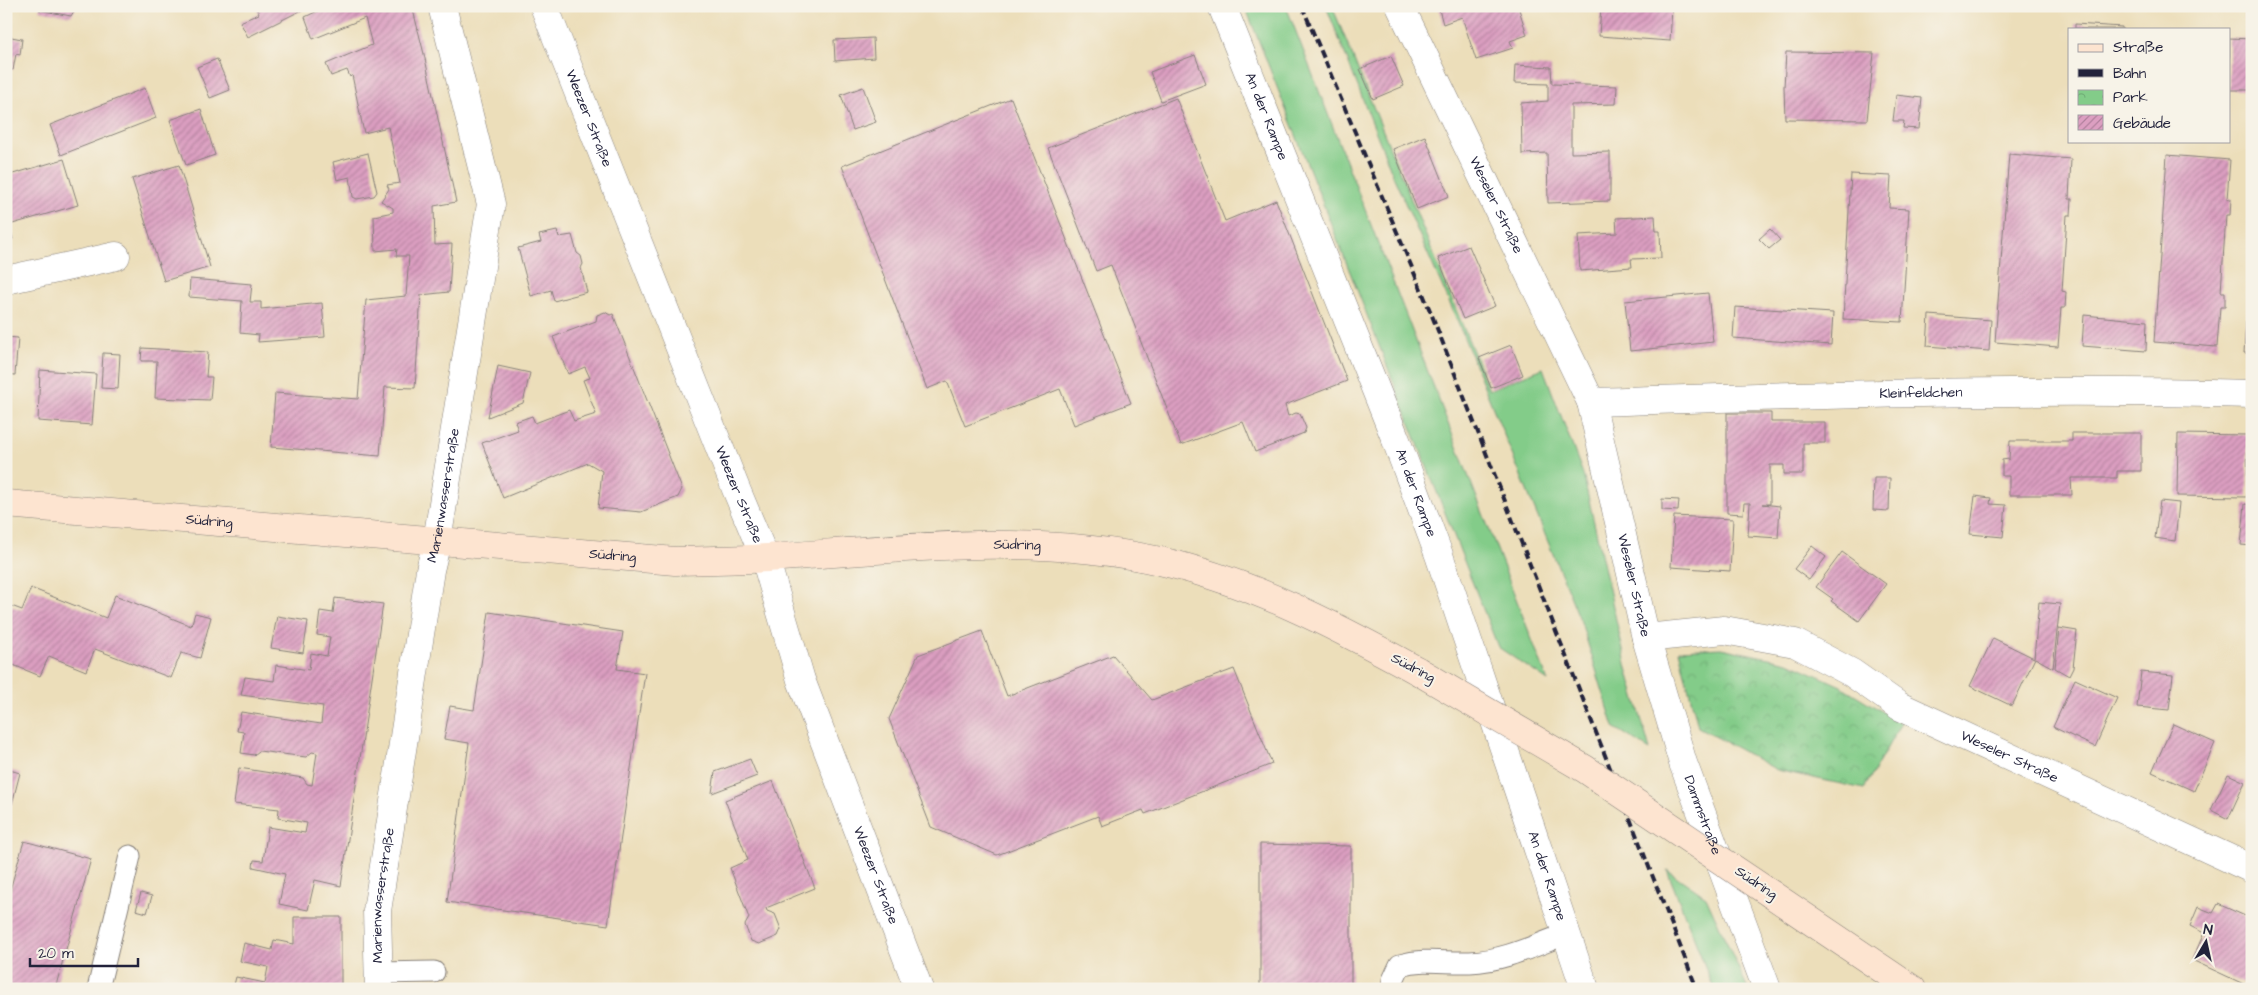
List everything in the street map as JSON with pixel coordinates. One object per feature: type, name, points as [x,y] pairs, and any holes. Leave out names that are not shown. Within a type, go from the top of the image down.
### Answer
[{"type":"main road","name":"Südring","points":[[6,504],[675,561],[765,558],[880,550],[1062,546],[1160,561],[1229,582],[1312,614],[1418,671],[1585,769],[1912,989]]},
{"type":"street","name":"Marienwasserstraße","points":[[378,981],[377,911],[430,570],[437,541],[491,204],[442,6]]},
{"type":"street","name":"Weezer Straße","points":[[544,6],[728,471],[765,558],[801,680],[919,989]]},
{"type":"street","name":"An der Rampe","points":[[1222,6],[1392,431],[1439,555],[1585,989]]},
{"type":"street","name":"Weseler Straße","points":[[1400,6],[1591,402],[1646,638],[1724,630],[1795,643],[1852,673],[1899,706],[2252,869]]},
{"type":"street","points":[[6,280],[116,256]]},
{"type":"street","name":"Kleinfeldchen","points":[[1591,402],[1884,393],[2148,391],[2252,394]]},
{"type":"street","name":"Dammstraße","points":[[1646,638],[1683,763],[1767,989]]},
{"type":"lane","points":[[98,989],[130,856]]},
{"type":"lane","points":[[1392,989],[1393,980],[1400,965],[1418,960],[1470,962],[1493,959],[1566,934]]},
{"type":"lane","points":[[378,981],[434,972]]},
{"type":"green space","points":[[1245,6],[1286,6],[1548,681],[1498,647]]},
{"type":"green space","points":[[1326,6],[1332,6],[1489,390],[1543,368],[1583,474],[1627,668],[1650,750],[1614,727],[1581,622],[1451,306],[1394,178]]},
{"type":"green space","points":[[1721,648],[1788,662],[1841,686],[1901,723],[1864,789],[1777,770],[1698,727],[1679,650]]},
{"type":"green space","points":[[1667,870],[1706,897],[1748,989],[1714,989]]},
{"type":"building","points":[[41,6],[77,6],[71,16],[39,10]]},
{"type":"building","points":[[255,6],[310,6],[248,37],[240,22],[259,14]]},
{"type":"building","points":[[328,6],[338,6],[339,9],[352,6],[412,6],[456,202],[434,206],[435,245],[452,244],[449,292],[421,295],[415,388],[385,387],[380,456],[271,447],[275,393],[358,399],[366,300],[406,296],[409,256],[396,256],[397,249],[375,251],[374,216],[393,212],[393,208],[381,201],[389,189],[387,185],[400,183],[388,127],[364,133],[352,75],[350,77],[347,70],[331,76],[326,64],[372,45],[365,18],[313,39],[305,17]]},
{"type":"building","points":[[823,6],[889,6],[889,9],[823,11]]},
{"type":"building","points":[[1438,6],[1518,6],[1527,35],[1510,41],[1513,48],[1476,60],[1462,17],[1443,24]]},
{"type":"building","points":[[1601,6],[1672,8],[1670,41],[1599,36]]},
{"type":"building","points":[[2075,24],[2122,27],[2122,28],[2075,28]]},
{"type":"building","points":[[6,36],[22,39],[20,55],[16,54],[13,70],[6,69]]},
{"type":"building","points":[[873,38],[874,58],[835,61],[834,40]]},
{"type":"building","points":[[2230,38],[2252,39],[2252,90],[2230,90]]},
{"type":"building","points":[[1786,52],[1874,53],[1867,120],[1785,119]]},
{"type":"building","points":[[1195,55],[1206,84],[1161,101],[1150,72]]},
{"type":"building","points":[[1391,56],[1404,86],[1373,99],[1360,69]]},
{"type":"building","points":[[217,59],[230,90],[210,98],[197,67]]},
{"type":"building","points":[[1515,65],[1551,67],[1552,84],[1617,86],[1616,104],[1571,105],[1571,153],[1610,152],[1610,201],[1548,203],[1547,153],[1522,154],[1521,103],[1548,101],[1548,84],[1514,83]]},
{"type":"building","points":[[863,87],[876,122],[853,130],[841,95]]},
{"type":"building","points":[[145,88],[156,118],[61,155],[50,125]]},
{"type":"building","points":[[1896,95],[1922,98],[1919,129],[1903,128],[1904,121],[1893,121]]},
{"type":"building","points":[[1011,98],[1131,403],[1074,425],[1060,389],[965,426],[947,381],[927,389],[842,166]]},
{"type":"building","points":[[1176,98],[1225,221],[1276,200],[1347,381],[1285,405],[1288,416],[1296,413],[1300,414],[1306,428],[1304,433],[1255,452],[1243,422],[1181,445],[1111,265],[1096,271],[1048,148]]},
{"type":"building","points":[[201,109],[215,155],[186,165],[170,120]]},
{"type":"building","points":[[1425,136],[1449,196],[1417,209],[1393,149]]},
{"type":"building","points":[[368,153],[377,192],[374,196],[357,199],[353,197],[350,177],[337,180],[333,162]]},
{"type":"building","points":[[2009,154],[2071,159],[2069,199],[2072,199],[2071,215],[2067,215],[2062,291],[2066,292],[2065,308],[2061,308],[2058,347],[1995,342]]},
{"type":"building","points":[[2167,155],[2230,160],[2227,199],[2231,199],[2230,215],[2226,215],[2221,292],[2225,292],[2225,307],[2220,307],[2217,347],[2154,342]]},
{"type":"building","points":[[64,159],[78,205],[9,225],[13,239],[6,241],[6,176]]},
{"type":"building","points":[[179,165],[210,267],[164,281],[132,179]]},
{"type":"building","points":[[1851,174],[1891,176],[1889,208],[1909,209],[1902,322],[1843,319]]},
{"type":"building","points":[[1655,216],[1656,231],[1660,231],[1661,258],[1631,259],[1632,267],[1580,271],[1578,235],[1617,233],[1616,218]]},
{"type":"building","points":[[1770,229],[1780,240],[1769,249],[1759,239]]},
{"type":"building","points":[[557,231],[559,237],[572,235],[577,253],[581,256],[583,264],[581,268],[587,292],[554,301],[551,290],[531,296],[518,248],[541,242],[539,235]]},
{"type":"building","points":[[1469,246],[1495,306],[1463,319],[1438,258]]},
{"type":"building","points":[[190,279],[252,284],[250,302],[261,302],[261,309],[322,303],[325,337],[258,342],[259,335],[240,333],[242,301],[189,297]]},
{"type":"building","points":[[1708,293],[1713,342],[1630,351],[1625,301]]},
{"type":"building","points":[[1735,307],[1833,313],[1831,345],[1733,338]]},
{"type":"building","points":[[605,312],[610,315],[613,314],[682,489],[678,497],[641,512],[598,508],[602,471],[588,463],[503,498],[482,443],[518,430],[515,422],[532,416],[535,423],[569,410],[574,421],[596,414],[583,380],[590,378],[585,367],[568,374],[553,337],[596,321],[597,315]]},
{"type":"building","points":[[1929,315],[1991,320],[1989,351],[1927,346]]},
{"type":"building","points":[[2084,315],[2147,321],[2146,351],[2082,346]]},
{"type":"building","points":[[2246,321],[2252,321],[2252,353],[2244,353]]},
{"type":"building","points":[[6,337],[18,338],[15,375],[6,374]]},
{"type":"building","points":[[1511,345],[1523,375],[1491,388],[1479,358]]},
{"type":"building","points":[[142,348],[208,352],[206,377],[212,377],[210,400],[155,398],[157,361],[141,361]]},
{"type":"building","points":[[103,353],[120,354],[118,389],[101,388]]},
{"type":"building","points":[[498,366],[530,373],[523,403],[488,417]]},
{"type":"building","points":[[40,370],[96,374],[92,425],[38,421]]},
{"type":"building","points":[[1727,413],[1771,413],[1771,422],[1825,422],[1825,443],[1803,443],[1803,474],[1784,474],[1784,465],[1770,465],[1770,504],[1762,504],[1780,506],[1778,538],[1748,536],[1750,503],[1744,503],[1743,514],[1727,513]]},
{"type":"building","points":[[2072,433],[2141,433],[2141,471],[2117,471],[2117,478],[2071,478],[2072,495],[2009,495],[2009,476],[2002,476],[2002,460],[2009,459],[2010,441],[2072,441]]},
{"type":"building","points":[[2178,434],[2248,435],[2247,497],[2177,496]]},
{"type":"building","points":[[1874,478],[1890,478],[1889,511],[1873,510]]},
{"type":"building","points":[[1975,496],[1991,498],[1990,504],[2006,505],[2003,537],[1970,534]]},
{"type":"building","points":[[1662,499],[1679,500],[1678,511],[1662,510]]},
{"type":"building","points":[[2160,501],[2179,503],[2175,541],[2155,538]]},
{"type":"building","points":[[2245,504],[2252,505],[2252,546],[2241,545]]},
{"type":"building","points":[[1674,516],[1733,519],[1730,571],[1671,567]]},
{"type":"building","points":[[1812,546],[1826,557],[1809,580],[1794,569]]},
{"type":"building","points":[[1842,552],[1886,584],[1859,621],[1831,601],[1833,599],[1816,587]]},
{"type":"building","points":[[31,588],[106,618],[115,595],[191,626],[195,613],[211,617],[200,658],[181,653],[171,678],[95,649],[86,671],[49,656],[40,676],[6,662],[6,604],[22,610]]},
{"type":"building","points":[[335,598],[383,604],[341,886],[315,880],[308,910],[279,904],[285,874],[253,867],[254,860],[263,861],[268,827],[305,833],[307,823],[278,818],[279,809],[234,804],[239,768],[303,778],[307,784],[312,785],[317,753],[312,752],[306,757],[259,751],[254,755],[241,753],[244,732],[237,731],[241,712],[321,724],[323,706],[241,695],[245,677],[274,681],[276,665],[309,670],[311,653],[327,656],[330,637],[317,635],[320,611],[333,613]]},
{"type":"building","points":[[2039,602],[2060,604],[2053,668],[2035,658],[2012,706],[1970,686],[1993,638],[2034,658]]},
{"type":"building","points":[[489,612],[623,632],[617,669],[645,673],[608,925],[447,902],[469,743],[444,739],[450,706],[474,710]]},
{"type":"building","points":[[277,616],[308,621],[303,653],[271,648]]},
{"type":"building","points":[[2059,628],[2077,631],[2073,668],[2069,676],[2055,668]]},
{"type":"building","points":[[982,631],[1007,696],[1113,655],[1152,700],[1234,669],[1272,764],[1145,814],[1143,810],[1102,826],[1098,816],[997,855],[931,827],[889,719],[918,655]]},
{"type":"building","points":[[2141,672],[2173,675],[2169,710],[2137,707]]},
{"type":"building","points":[[2075,679],[2117,698],[2095,747],[2053,727]]},
{"type":"building","points":[[2173,724],[2215,743],[2194,791],[2152,772]]},
{"type":"building","points":[[750,759],[757,776],[712,793],[715,772]]},
{"type":"building","points":[[6,769],[20,773],[12,804],[6,802]]},
{"type":"building","points":[[2228,774],[2245,782],[2228,819],[2211,810]]},
{"type":"building","points":[[773,781],[815,888],[766,908],[767,911],[775,914],[781,929],[778,936],[759,944],[751,941],[745,925],[749,918],[730,868],[748,860],[725,800]]},
{"type":"building","points":[[24,841],[91,859],[55,989],[6,989],[6,904]]},
{"type":"building","points":[[1260,844],[1351,846],[1351,989],[1260,989]]},
{"type":"building","points":[[141,893],[152,896],[147,913],[136,910]]},
{"type":"building","points":[[2218,904],[2252,919],[2250,987],[2192,960],[2204,933],[2190,926],[2198,907],[2213,913]]},
{"type":"building","points":[[294,917],[341,917],[341,989],[233,989],[236,977],[265,983],[268,967],[240,961],[244,943],[272,950],[274,940],[294,944]]},
{"type":"railway","points":[[1302,6],[1431,313],[1697,989]]}]
